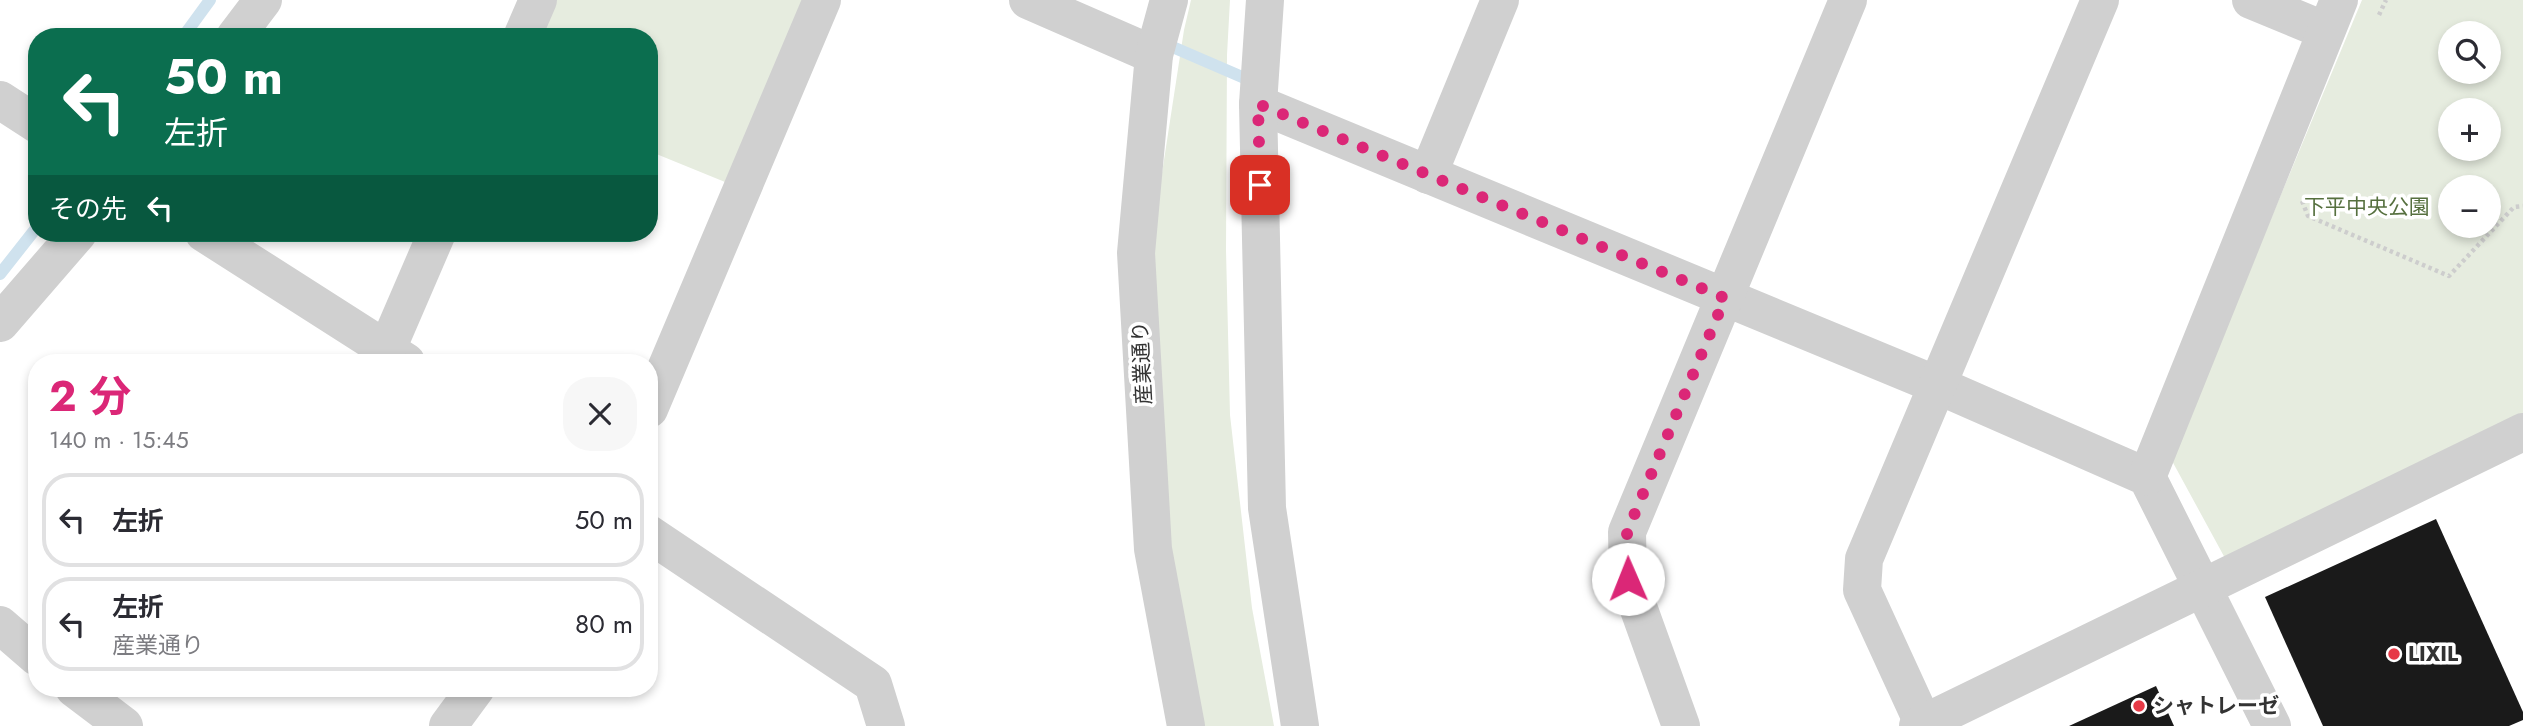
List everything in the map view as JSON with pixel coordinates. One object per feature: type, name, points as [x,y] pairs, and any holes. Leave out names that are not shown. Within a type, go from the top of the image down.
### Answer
[{"type":"street","points":[[241,28],[263,0]]},
{"type":"street","points":[[526,28],[538,0]]},
{"type":"street","points":[[658,388],[822,0]]},
{"type":"street","points":[[1028,0],[1154,55]]},
{"type":"street","name":"産業通り","points":[[1169,0],[1154,55],[1136,253],[1153,550],[1186,726]]},
{"type":"street","points":[[1265,0],[1258,104],[1268,508],[1300,726]]},
{"type":"street","points":[[1428,175],[1500,0]]},
{"type":"street","points":[[1681,726],[1628,579],[1627,532],[1848,0]]},
{"type":"street","points":[[2100,0],[1864,559],[1861,590],[1921,725],[2523,432]]},
{"type":"street","points":[[2147,477],[2333,15],[2251,0]]},
{"type":"street","points":[[0,100],[28,118]]},
{"type":"street","points":[[1258,104],[1937,385],[2147,477],[2272,726]]},
{"type":"street","points":[[0,323],[70,242]]},
{"type":"street","points":[[218,242],[393,354]]},
{"type":"street","points":[[397,354],[434,242]]},
{"type":"street","points":[[658,540],[873,684],[886,726]]},
{"type":"street","points":[[0,625],[28,649]]},
{"type":"street","points":[[87,697],[124,726]]},
{"type":"street","points":[[448,726],[469,697]]},
{"type":"path","points":[[2375,25],[2386,0]]},
{"type":"path","points":[[2302,200],[2308,216],[2449,276],[2514,207],[2523,206]]},
{"type":"green space","points":[[557,0],[803,0],[725,182],[658,155],[658,28],[546,28]]},
{"type":"green space","points":[[1191,0],[1230,0],[1227,55],[1226,250],[1230,415],[1252,608],[1274,726],[1192,726],[1167,570],[1150,251]]},
{"type":"green space","name":"下平中央公園","points":[[2362,0],[2523,0],[2523,418],[2226,560],[2171,459]]},
{"type":"building","name":"LIXIL","points":[[2436,519],[2523,712],[2523,720],[2509,726],[2323,726],[2265,597]]},
{"type":"building","name":"シャトレーゼ","points":[[2156,686],[2174,726],[2069,726]]},
{"type":"waterway","points":[[190,28],[210,0]]},
{"type":"waterway","points":[[1161,42],[1256,83]]},
{"type":"waterway","points":[[0,274],[28,238]]},
{"type":"place","name":"LIXIL","points":[[2394,654]]},
{"type":"place","name":"シャトレーゼ","points":[[2139,706]]},
{"type":"route","points":[[1260,185],[1258,104],[1725,298],[1627,532],[1628,579]]}]
